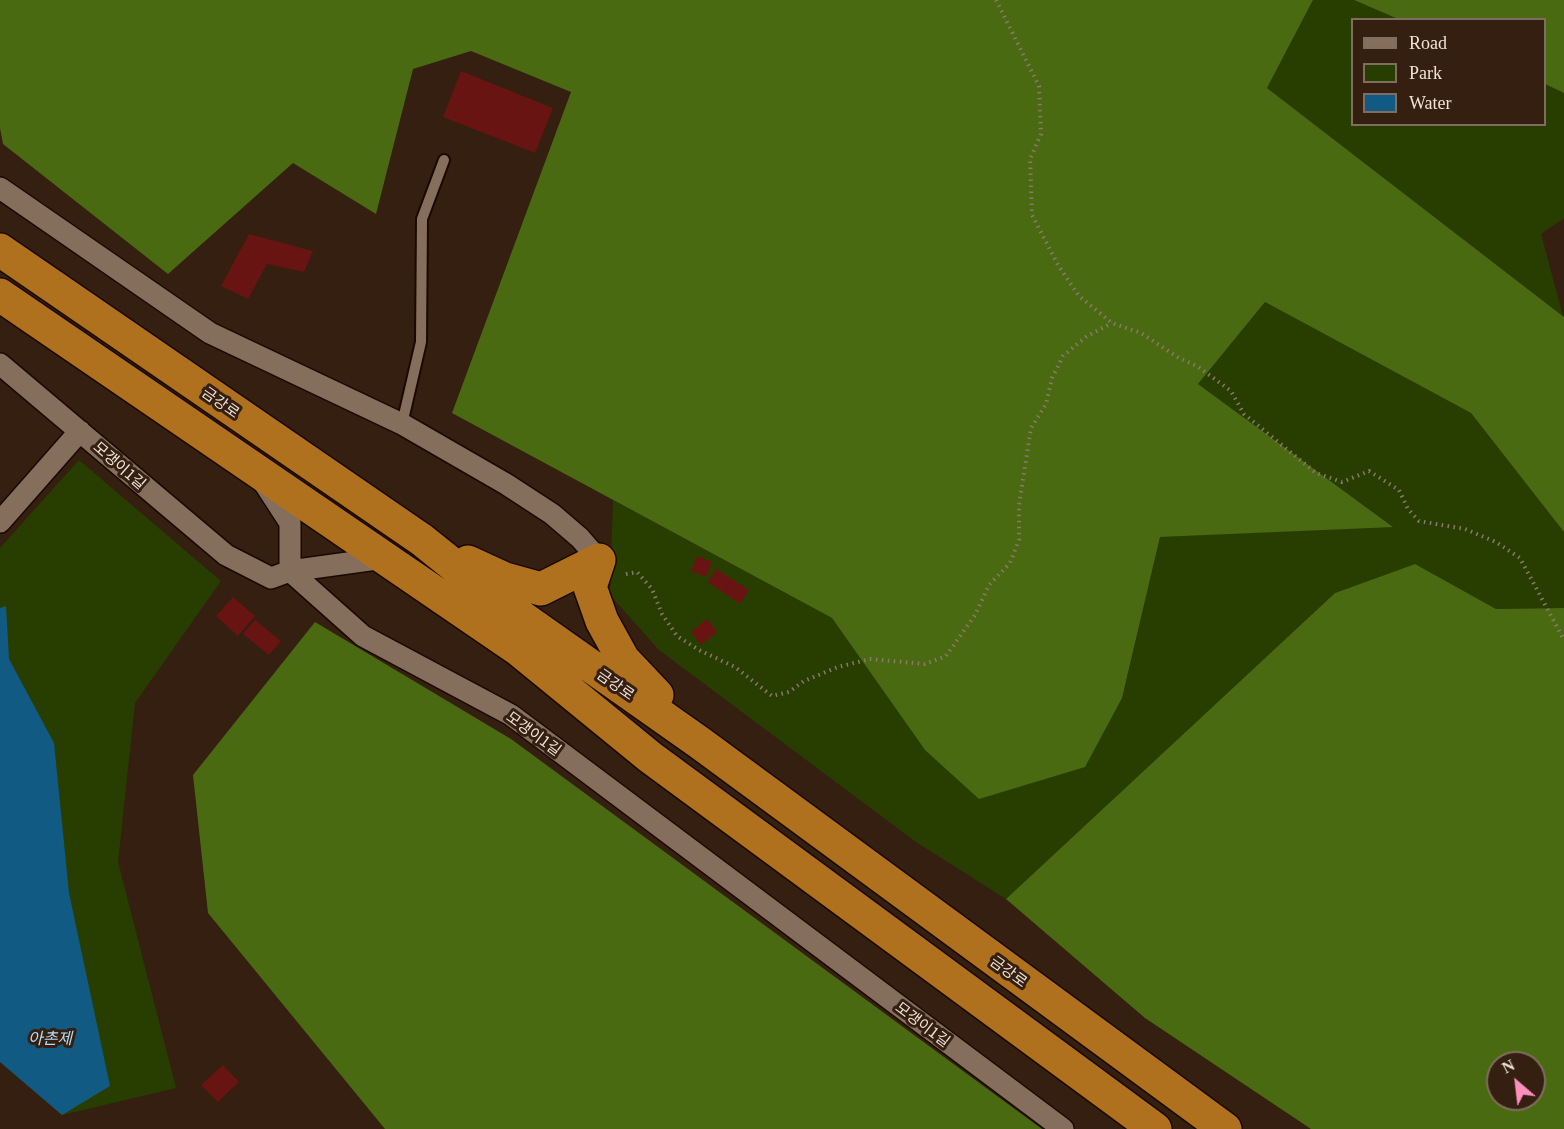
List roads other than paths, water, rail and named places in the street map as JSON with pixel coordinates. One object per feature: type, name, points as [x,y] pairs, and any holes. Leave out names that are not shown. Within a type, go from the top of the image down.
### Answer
[{"type":"highway","name":"금강로","points":[[0,250],[422,540],[493,597],[700,743],[1225,1129]]},
{"type":"highway","points":[[0,296],[519,650],[650,757],[1148,1125]]},
{"type":"highway","points":[[422,540],[506,579],[541,589],[594,574],[602,621],[623,659],[700,743]]},
{"type":"highway","points":[[1184,1100],[1243,1129]]},
{"type":"street","points":[[0,188],[210,333],[402,424],[552,514],[580,538],[594,574]]},
{"type":"street","name":"모갱이1길","points":[[0,363],[226,555],[271,578],[290,571],[363,636],[511,715],[1063,1129]]},
{"type":"street","points":[[0,522],[80,431]]},
{"type":"street","points":[[256,470],[290,524],[290,571],[384,558]]},
{"type":"lane","points":[[402,424],[421,342],[422,219],[444,160]]},
{"type":"water","name":"아촌제","points":[[6,606],[9,659],[54,743],[69,893],[110,1086],[62,1115],[0,1062],[0,608]]}]
